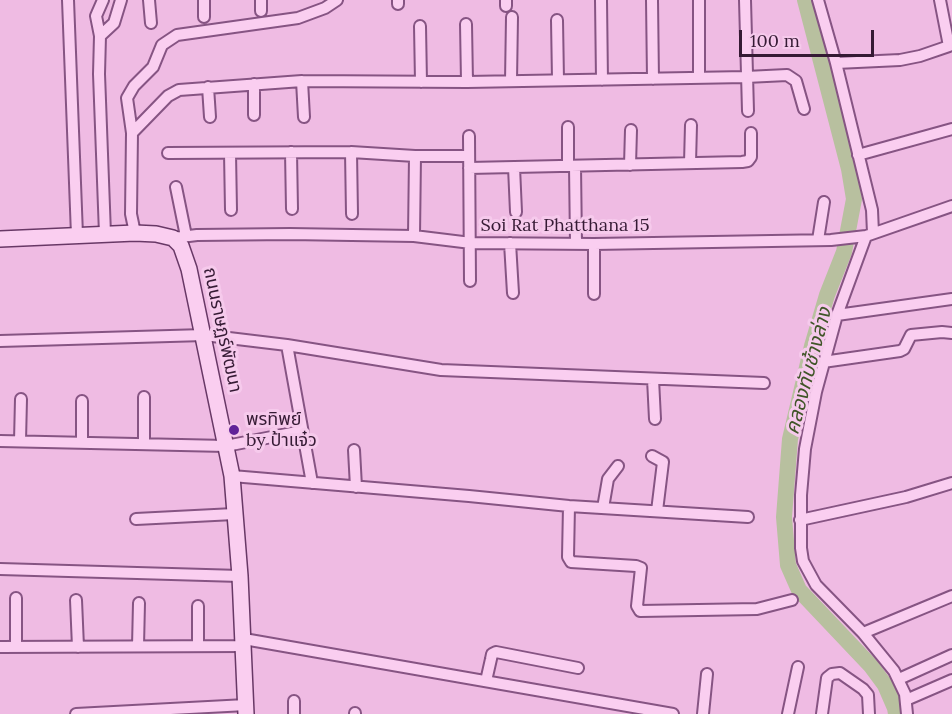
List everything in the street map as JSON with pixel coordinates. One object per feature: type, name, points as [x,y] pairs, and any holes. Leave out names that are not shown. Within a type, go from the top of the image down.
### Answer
[{"type":"street","points":[[68,0],[77,235]]},
{"type":"street","points":[[103,0],[96,16],[100,36],[99,74],[105,234]]},
{"type":"street","points":[[100,36],[114,23],[121,0]]},
{"type":"street","points":[[149,0],[151,23]]},
{"type":"street","points":[[204,0],[204,17]]},
{"type":"street","points":[[135,233],[131,214],[132,133],[127,98],[130,91],[153,67],[162,45],[177,35],[298,18],[325,8],[337,0]]},
{"type":"street","points":[[601,0],[602,80]]},
{"type":"street","points":[[652,0],[653,79]]},
{"type":"street","points":[[699,0],[699,78]]},
{"type":"street","points":[[745,0],[748,111]]},
{"type":"street","points":[[818,0],[872,210],[869,235],[837,315],[823,362],[805,449],[800,520],[802,554],[808,573],[816,585],[886,660],[898,679],[906,700],[907,714]]},
{"type":"street","points":[[836,63],[900,60],[920,56],[950,45],[940,0]]},
{"type":"street","points":[[511,81],[512,17]]},
{"type":"street","points":[[557,20],[558,80]]},
{"type":"street","points":[[466,24],[467,81]]},
{"type":"street","points":[[420,26],[421,82]]},
{"type":"street","points":[[132,133],[172,93],[186,89],[302,81],[602,80],[778,75],[792,77],[796,81],[804,110]]},
{"type":"street","points":[[302,81],[304,117]]},
{"type":"street","points":[[254,84],[255,115]]},
{"type":"street","points":[[208,87],[210,117]]},
{"type":"street","points":[[690,163],[691,125]]},
{"type":"street","points":[[568,127],[576,244]]},
{"type":"street","points":[[858,155],[952,129]]},
{"type":"street","points":[[630,130],[630,165]]},
{"type":"street","points":[[469,168],[748,161],[751,157],[751,133]]},
{"type":"street","points":[[469,136],[470,281]]},
{"type":"street","points":[[291,152],[292,209]]},
{"type":"street","points":[[168,153],[351,152],[415,156],[469,156]]},
{"type":"street","points":[[351,152],[352,214]]},
{"type":"street","points":[[230,153],[231,210]]},
{"type":"street","points":[[414,236],[415,156]]},
{"type":"street","points":[[514,167],[516,212]]},
{"type":"street","points":[[0,239],[135,233],[179,237],[176,187]]},
{"type":"street","points":[[818,240],[824,202]]},
{"type":"street","name":"Soi Rat Phatthana 15","points":[[179,237],[229,234],[414,236],[471,243],[576,244],[831,240],[853,239],[869,235],[952,206]]},
{"type":"street","name":"ถนนราษฏร์พัฒนา","points":[[179,237],[204,335],[232,476],[240,576],[246,710]]},
{"type":"street","points":[[510,243],[513,293]]},
{"type":"street","points":[[594,244],[594,294]]},
{"type":"street","points":[[837,315],[952,298]]},
{"type":"street","points":[[823,362],[900,351],[904,349],[911,335],[952,333]]},
{"type":"street","points":[[0,341],[204,335],[287,345],[441,370],[764,383]]},
{"type":"street","points":[[287,345],[312,483]]},
{"type":"street","points":[[653,379],[655,418]]},
{"type":"street","points":[[144,398],[144,444]]},
{"type":"street","points":[[20,441],[21,399]]},
{"type":"street","points":[[82,401],[82,443]]},
{"type":"street","points":[[0,441],[226,446],[302,431]]},
{"type":"street","points":[[354,450],[356,487]]},
{"type":"street","points":[[652,456],[662,460],[663,463],[657,512]]},
{"type":"street","points":[[603,508],[608,479],[618,466]]},
{"type":"street","points":[[232,476],[569,506],[748,517]]},
{"type":"street","points":[[800,520],[906,497],[952,483]]},
{"type":"street","points":[[569,506],[568,557],[571,562],[641,567],[637,606],[640,611],[757,609],[792,600]]},
{"type":"street","points":[[136,519],[234,514]]},
{"type":"street","points":[[0,569],[240,576]]},
{"type":"street","points":[[863,633],[952,596]]},
{"type":"street","points":[[16,598],[16,647]]},
{"type":"street","points":[[76,600],[78,647]]},
{"type":"street","points":[[138,603],[138,646]]},
{"type":"street","points":[[198,606],[198,646]]},
{"type":"street","points":[[0,647],[198,646],[244,643],[486,681],[674,714]]},
{"type":"street","points":[[486,681],[492,654],[496,652],[578,668]]},
{"type":"street","points":[[898,679],[952,654]]},
{"type":"street","points":[[788,714],[798,667]]},
{"type":"street","points":[[822,714],[827,678],[832,674],[840,673],[863,688],[868,695],[869,714]]},
{"type":"street","points":[[703,714],[707,674]]},
{"type":"street","points":[[906,700],[952,680]]},
{"type":"street","points":[[294,701],[294,714]]},
{"type":"street","points":[[76,714],[246,710]]},
{"type":"waterway","name":"คลองทับช้างล่าง","points":[[805,0],[849,169],[854,199],[844,252],[827,295],[812,346],[790,439],[784,517],[788,565],[799,590],[871,666],[885,685],[896,714]]},
{"type":"place","name":"พรทิพย์ by ป้าแจ๋ว","points":[[234,430]]}]
